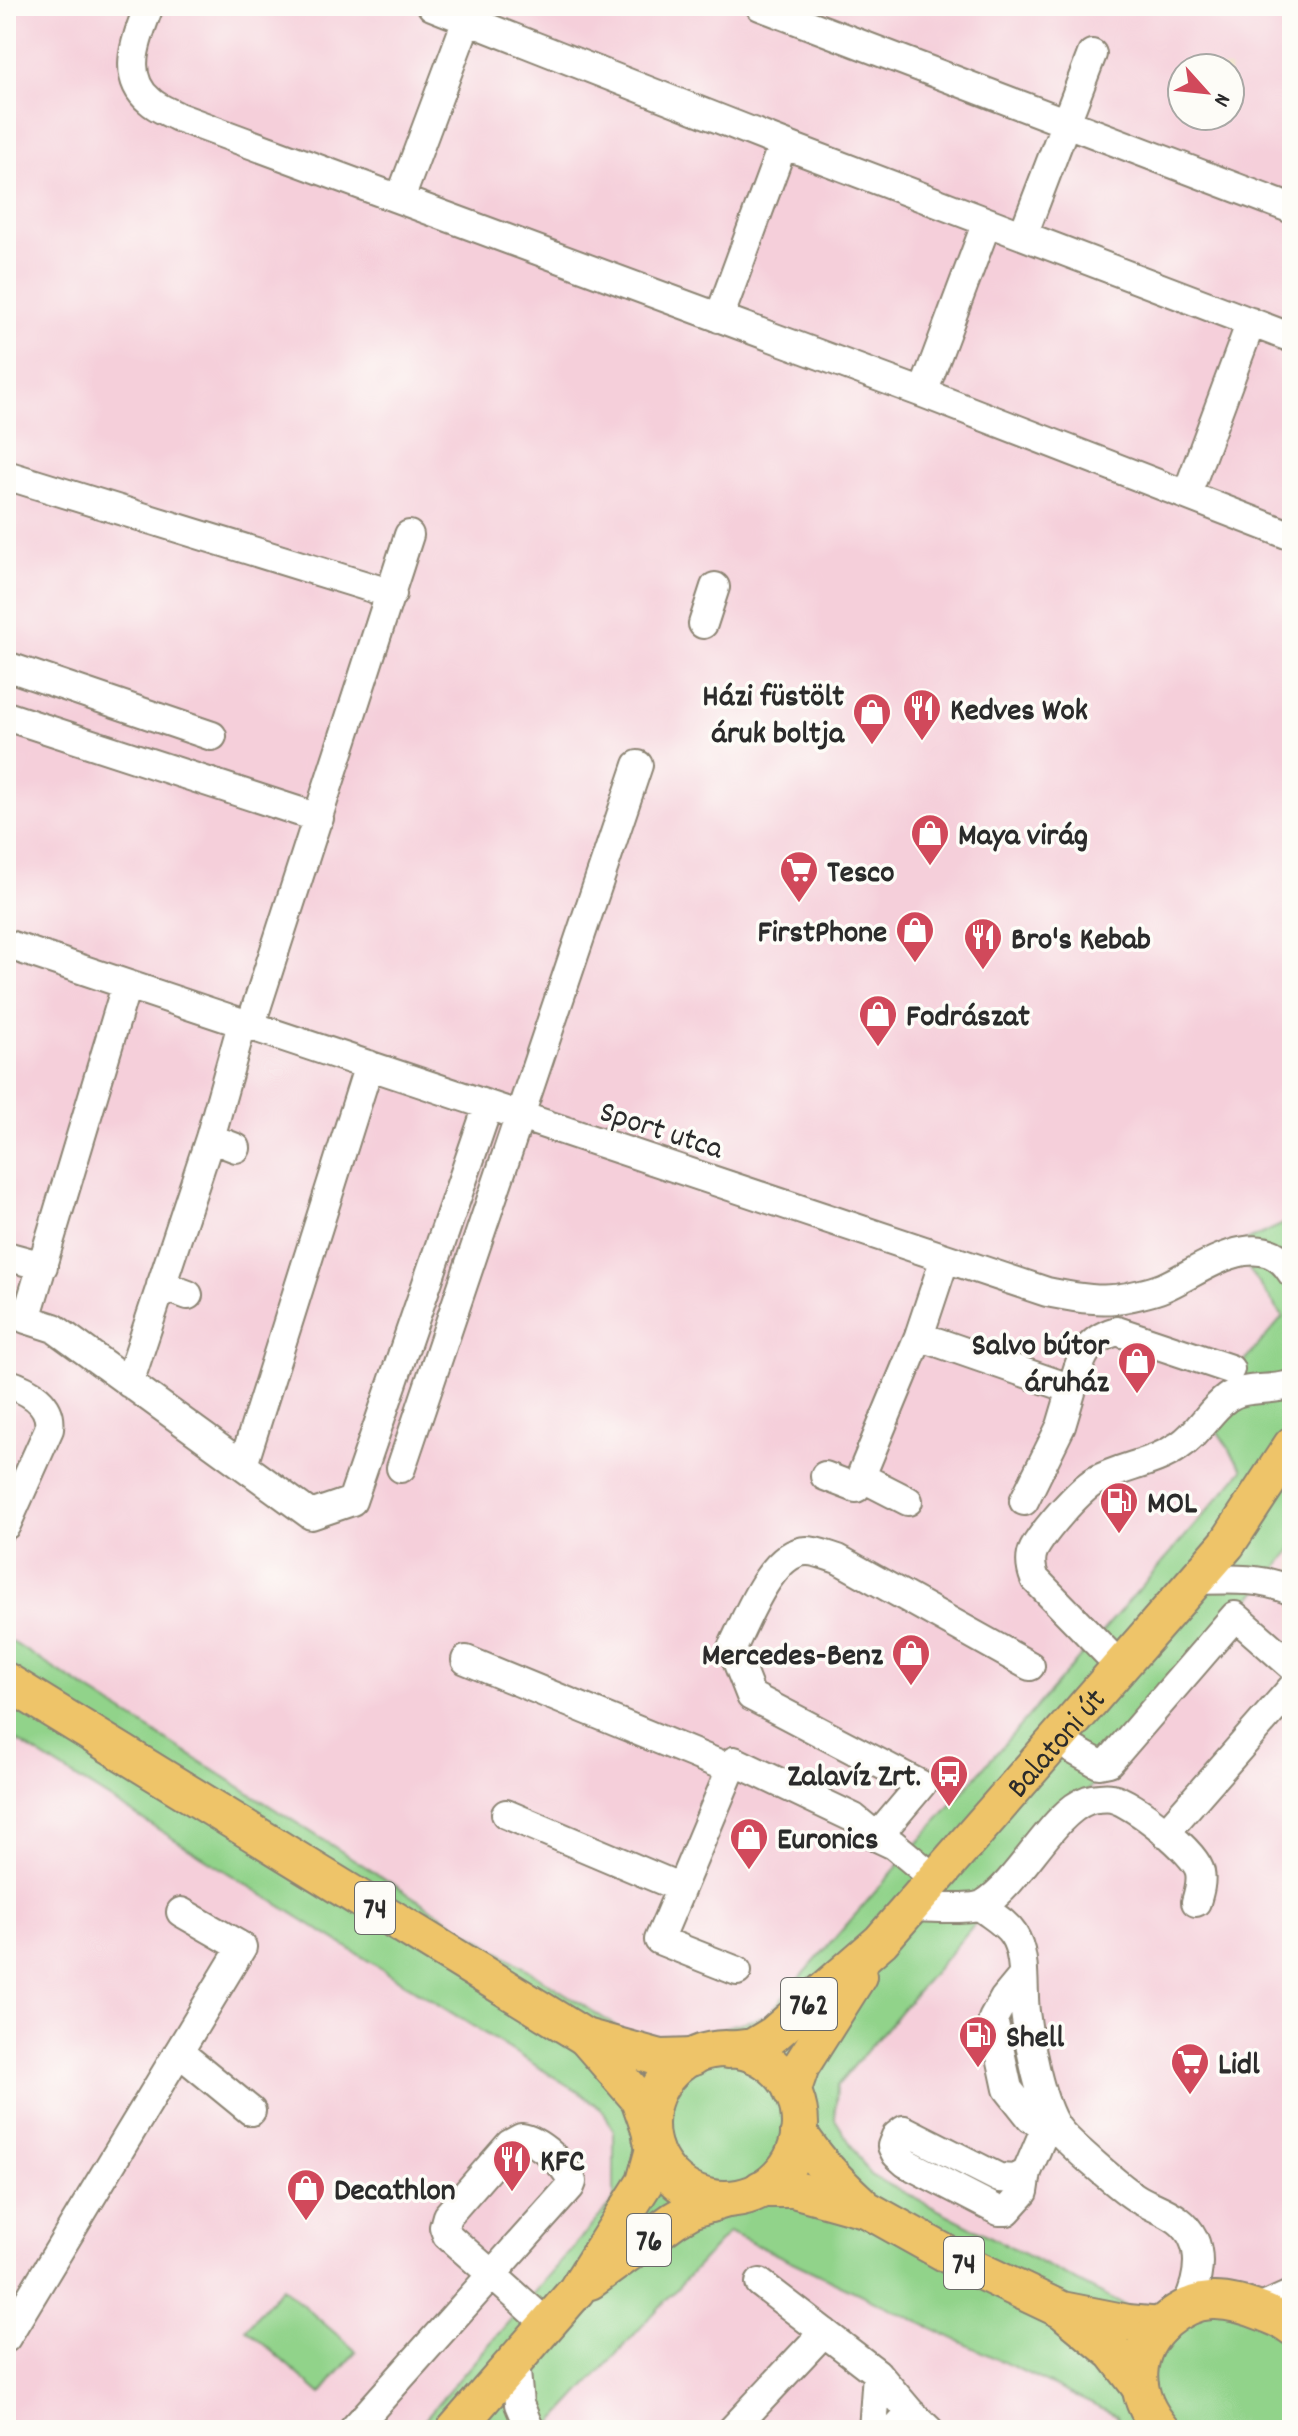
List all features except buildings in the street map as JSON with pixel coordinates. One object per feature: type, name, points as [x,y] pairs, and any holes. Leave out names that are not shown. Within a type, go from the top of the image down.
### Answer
[{"type":"main road","name":"Balatoni út","points":[[792,2092],[801,2066],[881,1941],[1227,1544],[1292,1445]]},
{"type":"main road","name":"Balatoni út","points":[[1227,1544],[1292,1487]]},
{"type":"main road","name":"74","points":[[6,1681],[585,2037],[661,2058],[693,2057],[704,2052],[728,2050],[742,2051],[766,2062],[792,2092],[798,2112],[799,2133],[834,2179],[868,2210],[963,2263],[1062,2310],[1114,2353],[1151,2416]]},
{"type":"main road","name":"Balatoni út","points":[[728,2050],[753,2047],[773,2035],[881,1941]]},
{"type":"main road","name":"74","points":[[585,2037],[639,2099],[652,2139],[667,2172],[676,2182],[700,2195],[793,2189],[868,2210]]},
{"type":"main road","points":[[652,2139],[650,2117],[657,2092],[672,2072],[693,2057]]},
{"type":"main road","points":[[744,2194],[772,2182],[790,2160],[799,2133]]},
{"type":"main road","name":"76","points":[[455,2430],[576,2291],[645,2182],[652,2139]]},
{"type":"main road","name":"76","points":[[576,2291],[693,2209],[744,2194]]},
{"type":"main road","name":"74","points":[[1062,2310],[1128,2323],[1173,2317],[1213,2301],[1257,2310],[1292,2327]]},
{"type":"main road","name":"74","points":[[1151,2416],[1139,2373],[1142,2354],[1150,2338],[1173,2317]]},
{"type":"street","points":[[149,6],[132,60],[136,86],[149,101],[178,117],[923,393],[1292,536]]},
{"type":"street","points":[[432,6],[1292,338]]},
{"type":"street","points":[[760,6],[1292,209]]},
{"type":"street","points":[[400,199],[467,20]]},
{"type":"street","points":[[1023,235],[1092,54]]},
{"type":"street","points":[[719,318],[783,144]]},
{"type":"street","points":[[923,393],[987,222]]},
{"type":"street","points":[[1187,494],[1251,322]]},
{"type":"street","points":[[6,475],[392,594]]},
{"type":"street","points":[[129,1383],[246,1025],[319,818],[409,535]]},
{"type":"street","points":[[703,624],[715,587]]},
{"type":"street","points":[[6,666],[212,736]]},
{"type":"street","points":[[6,716],[319,818]]},
{"type":"street","points":[[138,759],[151,716]]},
{"type":"street","points":[[401,1468],[638,765]]},
{"type":"street","name":"Sport utca","points":[[6,944],[1047,1292],[1094,1299],[1125,1298],[1152,1291],[1229,1254],[1253,1251],[1273,1255],[1291,1267]]},
{"type":"street","points":[[126,986],[26,1319],[54,1328],[311,1515],[352,1501],[488,1106]]},
{"type":"street","points":[[243,1465],[369,1065]]},
{"type":"street","points":[[210,1138],[236,1148]]},
{"type":"street","points":[[6,1256],[43,1266]]},
{"type":"street","points":[[825,1476],[856,1488],[919,1336],[945,1258]]},
{"type":"street","points":[[161,1285],[188,1295]]},
{"type":"street","points":[[1024,1501],[1061,1426],[1082,1353],[1107,1334],[1117,1331],[1230,1369]]},
{"type":"street","points":[[919,1336],[1072,1389]]},
{"type":"street","points":[[6,1383],[42,1402],[49,1410],[50,1421],[6,1525]]},
{"type":"street","points":[[1120,1666],[1035,1579],[1030,1567],[1033,1550],[1079,1492],[1097,1480],[1172,1451],[1183,1444],[1227,1398],[1245,1391],[1282,1388],[1292,1384]]},
{"type":"street","points":[[861,1477],[908,1501]]},
{"type":"street","points":[[877,1837],[921,1785],[751,1696],[732,1648],[770,1576],[796,1552],[816,1552],[838,1559],[1030,1666]]},
{"type":"street","points":[[1196,1580],[1236,1579],[1275,1583],[1292,1591]]},
{"type":"street","points":[[1056,1740],[1099,1764],[1109,1762],[1235,1616],[1292,1666]]},
{"type":"street","points":[[466,1660],[731,1769]]},
{"type":"street","points":[[1165,1833],[1292,1688]]},
{"type":"street","points":[[737,1971],[659,1940],[734,1761],[854,1818],[877,1837],[894,1845],[935,1879]]},
{"type":"street","points":[[910,1907],[980,1906],[1003,1889],[1071,1809],[1089,1799],[1111,1798],[1131,1806],[1188,1854],[1200,1869],[1196,1902]]},
{"type":"street","points":[[506,1814],[681,1888]]},
{"type":"street","points":[[980,1906],[1014,1936],[1023,1976],[1004,1999],[993,2019],[1008,2089],[1031,2118],[1052,2128],[1139,2200],[1181,2221],[1196,2242],[1196,2288],[1173,2317]]},
{"type":"street","points":[[6,2338],[242,1947],[181,1912]]},
{"type":"street","points":[[179,2052],[251,2111]]},
{"type":"street","points":[[1027,2172],[1052,2128]]},
{"type":"street","points":[[353,2430],[494,2276],[572,2182],[567,2172],[527,2138],[521,2138],[510,2144],[445,2221],[445,2232],[447,2235],[494,2276],[547,2324]]},
{"type":"street","points":[[760,2283],[877,2373],[912,2424]]},
{"type":"street","points":[[1257,2310],[1292,2294]]},
{"type":"street","points":[[732,2430],[824,2332]]},
{"type":"street","points":[[515,2361],[519,2404],[530,2430]]},
{"type":"street","points":[[873,2430],[877,2373]]},
{"type":"shaded area","points":[[6,6],[1292,6],[1292,1220],[1233,1247],[1283,1317],[1203,1409],[1243,1470],[767,2016],[649,2047],[6,1638]]},
{"type":"shaded area","points":[[1292,1550],[1292,2272],[1278,2287],[1178,2292],[1137,2312],[869,2175],[835,2119],[837,2086]]},
{"type":"shaded area","points":[[6,1734],[583,2095],[604,2112],[614,2131],[614,2200],[415,2430],[6,2430]]},
{"type":"shaded area","points":[[729,2232],[1117,2416],[1121,2430],[546,2430]]},
{"type":"green space","points":[[1292,1220],[1292,1550],[837,2086],[835,2119],[870,2175],[1137,2312],[1178,2292],[1278,2287],[1292,2272],[1292,2430],[1121,2430],[1117,2416],[729,2232],[546,2430],[415,2430],[614,2200],[614,2131],[604,2112],[583,2095],[6,1734],[6,1638],[649,2047],[767,2016],[1243,1470],[1203,1409],[1283,1317],[1233,1247]]},
{"type":"green space","points":[[282,2287],[356,2351],[321,2394],[246,2329]]},
{"type":"place","name":"Kedves Wok","points":[[922,742]]},
{"type":"place","name":"Házi füstölt áruk boltja","points":[[872,746]]},
{"type":"place","name":"Maya virág","points":[[930,867]]},
{"type":"place","name":"Tesco","points":[[799,904]]},
{"type":"place","name":"FirstPhone","points":[[915,964]]},
{"type":"place","name":"Bro's Kebab","points":[[983,971]]},
{"type":"place","name":"Fodrászat","points":[[878,1048]]},
{"type":"place","name":"Salvo bútor áruház","points":[[1137,1395]]},
{"type":"place","name":"MOL","points":[[1119,1535]]},
{"type":"place","name":"Mercedes-Benz","points":[[911,1687]]},
{"type":"place","name":"Zalavíz Zrt.","points":[[949,1808]]},
{"type":"place","name":"Euronics","points":[[749,1871]]},
{"type":"place","name":"Shell","points":[[978,2069]]},
{"type":"place","name":"Lidl","points":[[1190,2096]]},
{"type":"place","name":"KFC","points":[[512,2193]]},
{"type":"place","name":"Decathlon","points":[[306,2222]]}]
